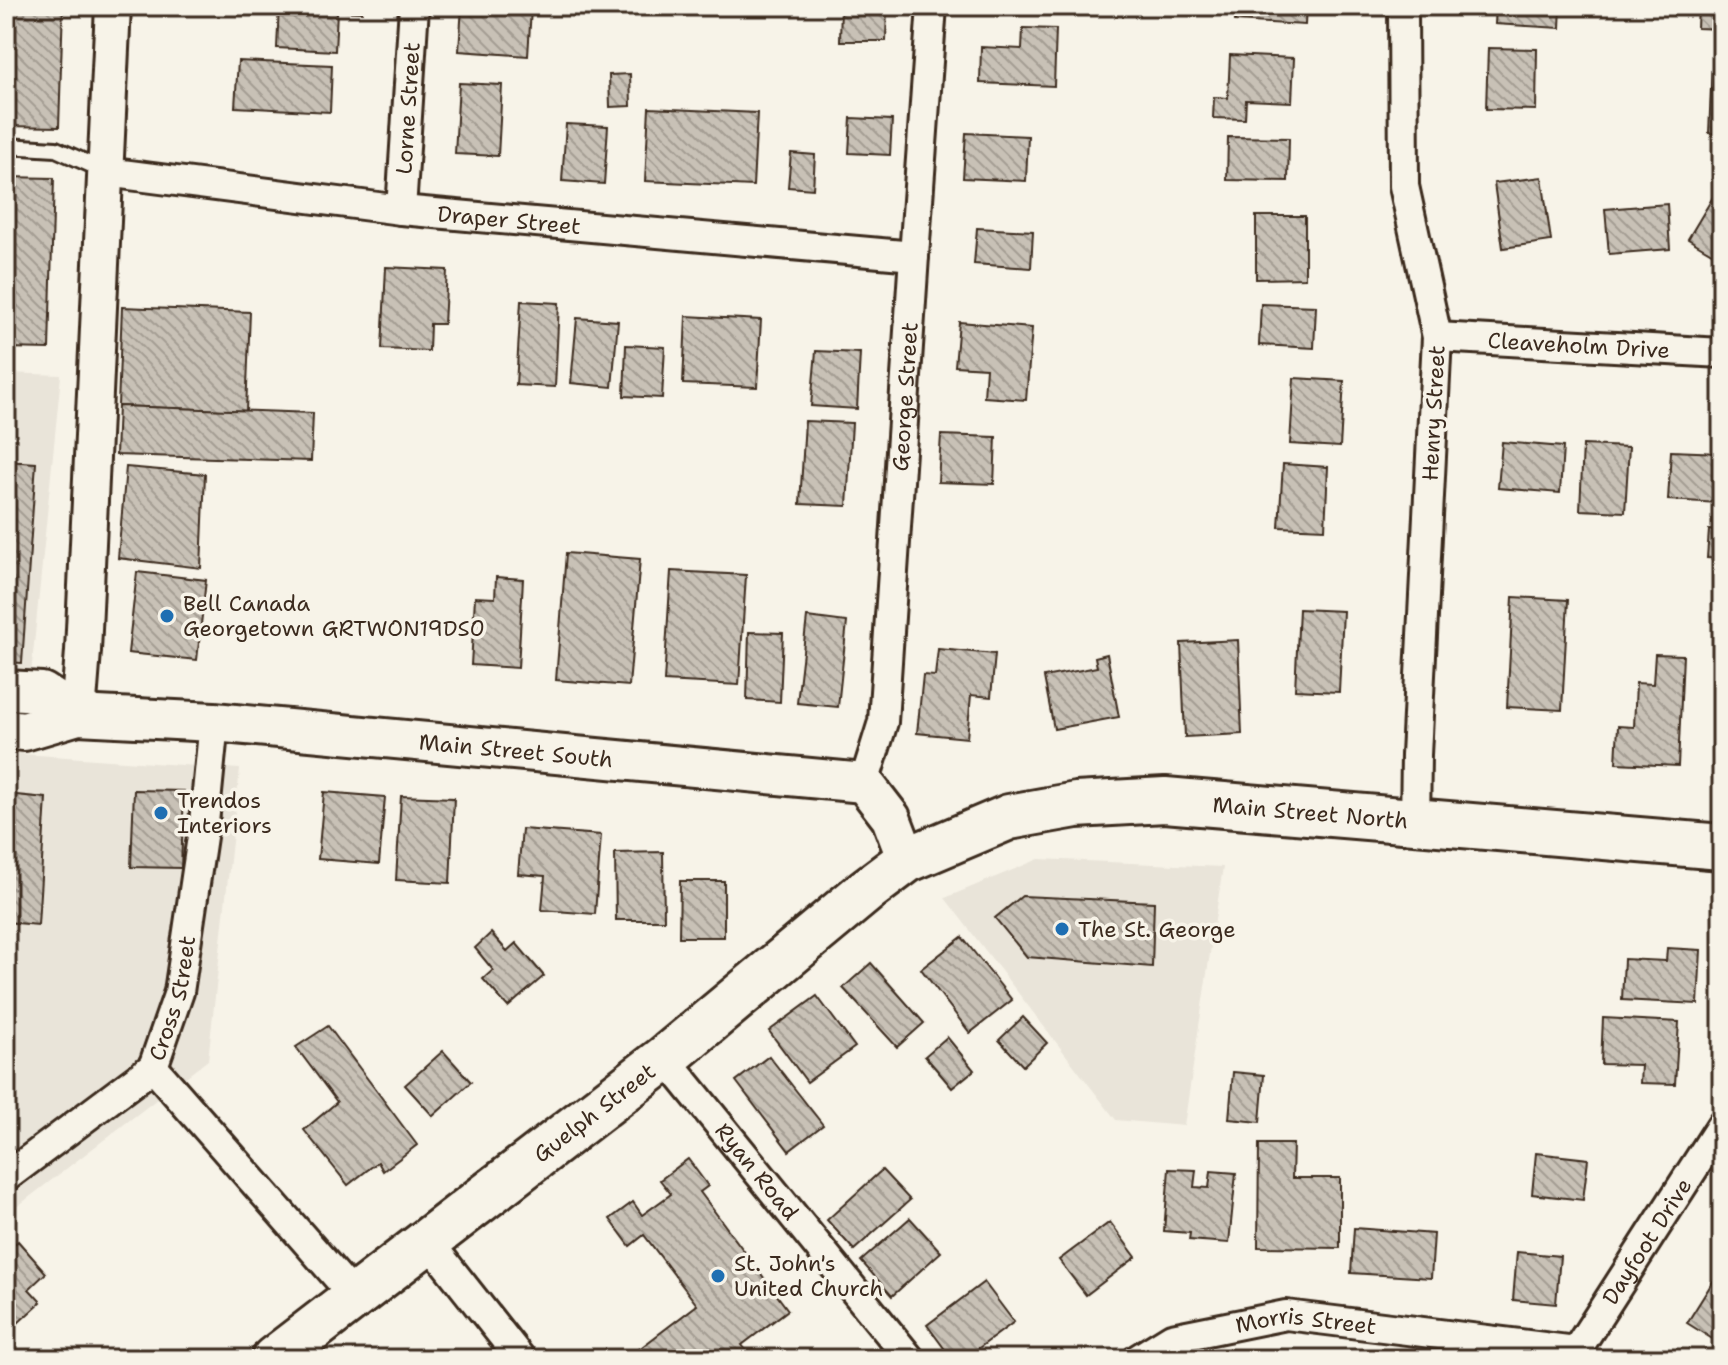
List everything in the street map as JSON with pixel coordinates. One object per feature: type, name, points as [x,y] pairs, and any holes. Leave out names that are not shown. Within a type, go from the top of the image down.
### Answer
[{"type":"main road","name":"Main Street South","points":[[6,690],[42,692],[78,715]]},
{"type":"main road","name":"Main Street South","points":[[6,729],[24,731],[78,715],[214,722],[864,783]]},
{"type":"main road","points":[[864,783],[891,818],[907,860]]},
{"type":"main road","name":"Main Street North","points":[[907,860],[1009,817],[1076,805],[1165,800],[1722,847]]},
{"type":"main road","name":"Guelph Street","points":[[274,1359],[665,1058],[907,860]]},
{"type":"street","points":[[78,715],[113,6]]},
{"type":"street","name":"Lorne Street","points":[[401,210],[414,6]]},
{"type":"street","name":"George Street","points":[[864,783],[883,722],[932,6]]},
{"type":"street","name":"Henry Street","points":[[1403,6],[1404,186],[1437,337],[1415,823]]},
{"type":"street","name":"Draper Street","points":[[106,172],[401,210],[914,256]]},
{"type":"street","name":"Cleaveholm Drive","points":[[1437,337],[1722,353]]},
{"type":"street","name":"Cross Street","points":[[214,722],[204,823],[179,992],[153,1067],[354,1296]]},
{"type":"street","name":"Ryan Road","points":[[665,1058],[910,1359]]},
{"type":"street","points":[[6,1177],[153,1067]]},
{"type":"street","name":"Dayfoot Drive","points":[[1574,1355],[1722,1124]]},
{"type":"street","points":[[427,1240],[521,1359]]},
{"type":"street","name":"Morris Street","points":[[1138,1359],[1172,1338],[1286,1315],[1574,1355]]},
{"type":"lane","points":[[6,146],[56,149],[106,172]]},
{"type":"shaded area","points":[[6,373],[61,375],[23,754],[240,769],[208,1060],[6,1215]]},
{"type":"shaded area","points":[[1039,859],[1223,867],[1184,1126],[1116,1120],[945,898]]},
{"type":"building","points":[[6,6],[63,6],[59,127],[6,126]]},
{"type":"building","points":[[279,6],[362,6],[362,12],[337,11],[335,51],[277,48]]},
{"type":"building","points":[[462,6],[531,9],[528,56],[459,51]]},
{"type":"building","points":[[841,6],[887,6],[886,41],[840,41]]},
{"type":"building","points":[[1236,6],[1306,6],[1305,25],[1235,21]]},
{"type":"building","points":[[1496,6],[1561,6],[1560,28],[1495,24]]},
{"type":"building","points":[[1698,6],[1722,6],[1722,29],[1697,28]]},
{"type":"building","points":[[1023,28],[1056,29],[1054,86],[980,83],[981,47],[1022,49]]},
{"type":"building","points":[[1488,48],[1537,49],[1536,110],[1486,109]]},
{"type":"building","points":[[1230,55],[1294,58],[1292,102],[1246,100],[1245,119],[1213,118],[1214,97],[1228,98]]},
{"type":"building","points":[[238,61],[332,65],[330,112],[235,107]]},
{"type":"building","points":[[1712,66],[1722,67],[1722,134],[1709,133]]},
{"type":"building","points":[[630,74],[631,106],[610,107],[609,75]]},
{"type":"building","points":[[459,83],[502,85],[498,156],[455,154]]},
{"type":"building","points":[[649,108],[757,113],[753,186],[645,181]]},
{"type":"building","points":[[851,118],[892,120],[890,155],[849,153]]},
{"type":"building","points":[[566,124],[608,126],[604,184],[562,181]]},
{"type":"building","points":[[966,133],[1028,136],[1026,181],[963,178]]},
{"type":"building","points":[[1228,137],[1289,138],[1288,181],[1227,180]]},
{"type":"building","points":[[791,153],[815,155],[813,189],[788,187]]},
{"type":"building","points":[[6,177],[54,178],[49,349],[6,348]]},
{"type":"building","points":[[1542,177],[1551,241],[1503,248],[1494,183]]},
{"type":"building","points":[[1713,197],[1722,202],[1722,259],[1688,239]]},
{"type":"building","points":[[1667,204],[1670,249],[1609,254],[1605,209]]},
{"type":"building","points":[[1256,216],[1305,216],[1305,278],[1256,279]]},
{"type":"building","points":[[977,228],[1033,231],[1031,268],[974,264]]},
{"type":"building","points":[[386,267],[447,270],[444,324],[430,324],[429,351],[382,349]]},
{"type":"building","points":[[521,301],[559,303],[555,387],[516,385]]},
{"type":"building","points":[[1261,304],[1316,306],[1314,348],[1259,345]]},
{"type":"building","points":[[122,307],[250,312],[246,411],[118,406]]},
{"type":"building","points":[[686,316],[761,320],[757,387],[683,384]]},
{"type":"building","points":[[577,318],[618,321],[612,387],[571,383]]},
{"type":"building","points":[[959,322],[1032,328],[1026,400],[984,397],[986,368],[955,366]]},
{"type":"building","points":[[626,345],[665,347],[662,398],[624,396]]},
{"type":"building","points":[[816,351],[860,353],[857,409],[811,406]]},
{"type":"building","points":[[1294,378],[1344,381],[1340,447],[1290,444]]},
{"type":"building","points":[[118,406],[313,413],[311,461],[116,455]]},
{"type":"building","points":[[805,421],[852,423],[847,506],[800,504]]},
{"type":"building","points":[[941,435],[996,437],[994,484],[938,482]]},
{"type":"building","points":[[1502,442],[1563,447],[1560,493],[1498,488]]},
{"type":"building","points":[[1583,445],[1629,447],[1625,512],[1580,510]]},
{"type":"building","points":[[1671,451],[1721,453],[1719,503],[1668,500]]},
{"type":"building","points":[[6,461],[36,463],[22,663],[6,662]]},
{"type":"building","points":[[1283,464],[1328,467],[1325,529],[1279,527]]},
{"type":"building","points":[[126,467],[205,474],[201,568],[118,558]]},
{"type":"building","points":[[1709,530],[1722,531],[1722,559],[1707,558]]},
{"type":"building","points":[[566,553],[640,559],[629,686],[556,680]]},
{"type":"building","points":[[671,571],[746,575],[739,685],[664,681]]},
{"type":"building","name":"Bell Canada Georgetown GRTWON19DS0","points":[[137,572],[206,580],[197,660],[128,653]]},
{"type":"building","points":[[496,577],[523,579],[518,668],[471,665],[475,597],[495,598]]},
{"type":"building","points":[[1513,597],[1568,600],[1562,710],[1507,707]]},
{"type":"building","points":[[1299,609],[1343,611],[1339,692],[1295,690]]},
{"type":"building","points":[[807,617],[847,622],[838,707],[797,703]]},
{"type":"building","points":[[749,632],[783,633],[780,702],[747,700]]},
{"type":"building","points":[[1238,640],[1242,734],[1185,737],[1181,643]]},
{"type":"building","points":[[938,649],[995,654],[991,697],[971,695],[967,738],[917,733],[923,675],[935,676]]},
{"type":"building","points":[[1107,654],[1119,717],[1054,729],[1044,677],[1097,667],[1095,657]]},
{"type":"building","points":[[1655,654],[1683,655],[1678,766],[1616,763],[1618,726],[1634,727],[1636,683],[1653,684]]},
{"type":"building","points":[[134,790],[184,791],[181,868],[131,867]]},
{"type":"building","points":[[324,792],[385,797],[379,864],[318,859]]},
{"type":"building","points":[[6,794],[46,798],[38,925],[6,922]]},
{"type":"building","points":[[401,796],[454,798],[450,883],[396,880]]},
{"type":"building","points":[[522,829],[601,835],[595,914],[542,910],[545,876],[518,874]]},
{"type":"building","points":[[663,852],[664,920],[616,920],[615,853]]},
{"type":"building","points":[[680,881],[724,881],[724,937],[679,937]]},
{"type":"building","points":[[1022,896],[1154,902],[1152,967],[1027,957],[995,918]]},
{"type":"building","points":[[491,933],[507,951],[516,943],[544,976],[508,1007],[483,979],[493,970],[475,948]]},
{"type":"building","points":[[962,937],[1012,1000],[970,1033],[921,969]]},
{"type":"building","points":[[1667,948],[1701,950],[1698,1004],[1622,1000],[1624,959],[1666,961]]},
{"type":"building","points":[[871,963],[924,1023],[897,1047],[843,988]]},
{"type":"building","points":[[817,996],[855,1047],[807,1082],[769,1031]]},
{"type":"building","points":[[1023,1017],[1047,1043],[1023,1066],[999,1040]]},
{"type":"building","points":[[1603,1018],[1679,1022],[1675,1084],[1640,1083],[1641,1065],[1601,1064]]},
{"type":"building","points":[[328,1026],[417,1145],[383,1171],[378,1162],[348,1185],[304,1130],[337,1102],[296,1047]]},
{"type":"building","points":[[947,1037],[974,1070],[952,1088],[925,1056]]},
{"type":"building","points":[[443,1051],[471,1082],[433,1116],[405,1085]]},
{"type":"building","points":[[769,1056],[823,1125],[789,1151],[736,1081]]},
{"type":"building","points":[[1233,1072],[1264,1075],[1260,1122],[1229,1119]]},
{"type":"building","points":[[1259,1144],[1293,1144],[1292,1178],[1340,1178],[1340,1248],[1258,1247]]},
{"type":"building","points":[[1536,1153],[1588,1159],[1583,1200],[1532,1194]]},
{"type":"building","name":"St. John's United Church","points":[[688,1159],[708,1186],[700,1192],[788,1310],[742,1345],[753,1359],[626,1359],[697,1305],[644,1235],[630,1246],[610,1219],[633,1202],[642,1215],[671,1194],[660,1180]]},
{"type":"building","points":[[1169,1169],[1196,1170],[1194,1187],[1209,1188],[1211,1171],[1236,1173],[1229,1243],[1189,1240],[1190,1233],[1164,1231]]},
{"type":"building","points":[[882,1170],[910,1200],[854,1250],[827,1220]]},
{"type":"building","points":[[910,1218],[941,1252],[892,1296],[861,1261]]},
{"type":"building","points":[[1110,1222],[1136,1257],[1086,1295],[1059,1260]]},
{"type":"building","points":[[1354,1228],[1434,1234],[1431,1278],[1351,1273]]},
{"type":"building","points":[[18,1241],[46,1273],[29,1289],[41,1302],[6,1334],[6,1252]]},
{"type":"building","points":[[1517,1252],[1560,1256],[1556,1304],[1513,1300]]},
{"type":"building","points":[[1722,1267],[1722,1345],[1687,1323]]},
{"type":"building","points":[[984,1282],[1014,1322],[964,1359],[952,1359],[927,1325]]},
{"type":"place","name":"Bell Canada Georgetown GRTWON19DS0","points":[[167,616]]},
{"type":"place","name":"Trendos Interiors","points":[[161,813]]},
{"type":"place","name":"The St. George","points":[[1062,929]]},
{"type":"place","name":"St. John's United Church","points":[[718,1276]]}]
